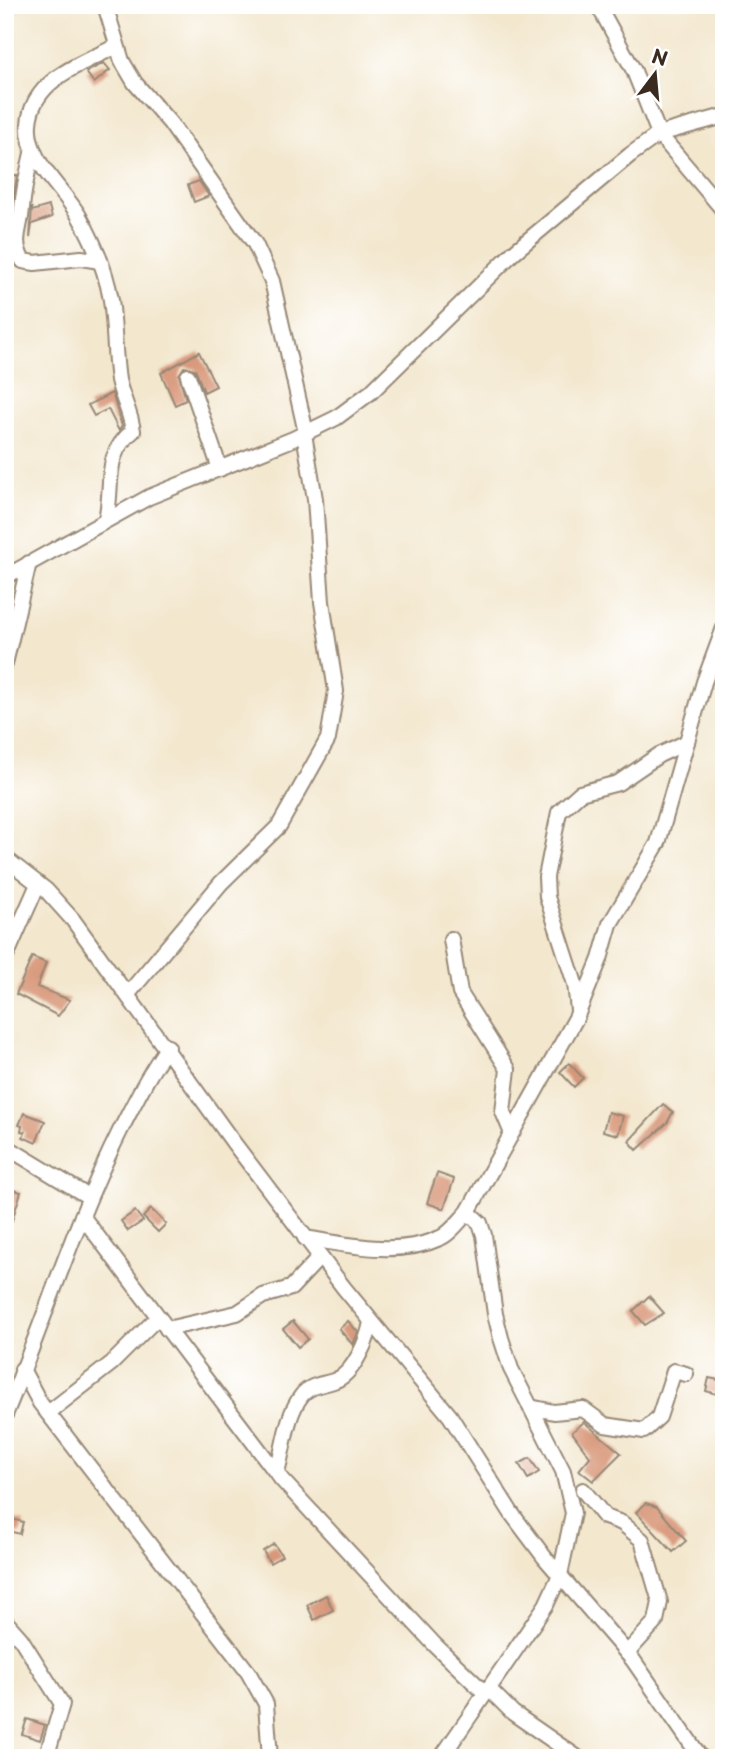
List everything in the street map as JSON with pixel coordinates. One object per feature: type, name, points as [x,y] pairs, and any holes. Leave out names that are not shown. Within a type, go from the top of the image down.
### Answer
[{"type":"street","points":[[105,5],[117,46],[135,83],[170,124],[255,244],[272,281],[305,434],[315,499],[321,602],[336,691],[328,739],[279,826],[221,883],[128,994]]},
{"type":"street","points":[[598,5],[634,71],[659,134],[724,211]]},
{"type":"street","points":[[106,519],[111,497],[112,454],[121,441],[133,432],[131,415],[119,383],[111,302],[100,261],[79,215],[65,192],[39,162],[29,124],[37,100],[49,83],[117,46]]},
{"type":"street","points":[[5,577],[149,497],[305,434],[336,418],[371,392],[514,252],[659,134],[724,116]]},
{"type":"street","points":[[33,147],[23,183],[22,207],[16,233],[20,257],[23,261],[34,263],[62,259],[100,261]]},
{"type":"street","points":[[188,376],[220,469]]},
{"type":"street","points":[[5,664],[29,563]]},
{"type":"street","points":[[305,1238],[367,1248],[422,1243],[442,1238],[468,1212],[491,1175],[511,1131],[579,1011],[600,959],[610,924],[658,843],[724,628]]},
{"type":"street","points":[[579,1011],[575,984],[547,897],[546,877],[559,812],[580,793],[618,783],[659,755],[687,742]]},
{"type":"street","points":[[5,858],[38,884],[73,920],[305,1238],[450,1416],[512,1514],[627,1653],[701,1758]]},
{"type":"street","points":[[5,960],[38,884]]},
{"type":"street","points":[[451,939],[460,993],[508,1069],[503,1112],[511,1131]]},
{"type":"street","points":[[5,1415],[16,1373],[89,1197],[152,1069],[167,1047]]},
{"type":"street","points":[[5,1146],[89,1197]]},
{"type":"street","points":[[441,1758],[546,1605],[560,1575],[571,1533],[570,1493],[563,1471],[512,1369],[495,1314],[480,1223],[468,1212]]},
{"type":"street","points":[[82,1216],[277,1472],[382,1590],[487,1691],[513,1713],[578,1758]]},
{"type":"street","points":[[48,1413],[162,1323],[237,1312],[263,1296],[291,1288],[320,1257]]},
{"type":"street","points":[[277,1472],[296,1403],[312,1387],[342,1377],[366,1346],[372,1322]]},
{"type":"street","points":[[530,1407],[554,1412],[583,1409],[605,1425],[644,1431],[659,1418],[674,1371],[686,1374]]},
{"type":"street","points":[[16,1373],[248,1672],[266,1704],[270,1758]]},
{"type":"street","points":[[583,1490],[605,1517],[622,1523],[642,1540],[660,1602],[656,1621],[627,1653]]},
{"type":"street","points":[[5,1621],[22,1639],[62,1704],[46,1758]]},
{"type":"building","points":[[104,63],[110,70],[94,83],[86,72]]},
{"type":"building","points":[[5,175],[17,175],[12,207],[5,207]]},
{"type":"building","points":[[199,181],[209,196],[194,202],[188,185]]},
{"type":"building","points":[[49,206],[52,217],[32,224],[30,238],[32,207],[32,211]]},
{"type":"building","points":[[199,352],[216,386],[204,392],[195,369],[184,367],[179,375],[186,400],[175,405],[161,373]]},
{"type":"building","points":[[112,393],[122,426],[119,431],[108,409],[94,416],[88,405]]},
{"type":"building","points":[[32,957],[46,963],[37,987],[70,1000],[58,1016],[16,994]]},
{"type":"building","points":[[569,1063],[583,1078],[574,1087],[560,1072]]},
{"type":"building","points":[[663,1104],[673,1112],[667,1123],[637,1150],[629,1141]]},
{"type":"building","points":[[608,1112],[623,1116],[618,1135],[603,1131]]},
{"type":"building","points":[[24,1113],[45,1121],[36,1143],[23,1137],[25,1132],[21,1131],[22,1126],[19,1125]]},
{"type":"building","points":[[437,1173],[454,1179],[444,1209],[427,1203]]},
{"type":"building","points":[[10,1189],[21,1192],[9,1230],[5,1229],[5,1205]]},
{"type":"building","points":[[151,1209],[166,1224],[158,1232],[143,1217]]},
{"type":"building","points":[[135,1211],[143,1221],[128,1231],[121,1221]]},
{"type":"building","points":[[649,1296],[664,1313],[645,1325],[633,1311]]},
{"type":"building","points":[[293,1321],[308,1339],[298,1347],[283,1329]]},
{"type":"building","points":[[348,1321],[358,1332],[353,1345],[339,1329]]},
{"type":"building","points":[[709,1378],[724,1381],[724,1396],[706,1391]]},
{"type":"building","points":[[584,1422],[621,1453],[593,1481],[579,1470],[590,1457],[572,1432]]},
{"type":"building","points":[[530,1458],[539,1472],[528,1479],[519,1464]]},
{"type":"building","points":[[646,1503],[657,1507],[686,1541],[673,1552],[636,1512]]},
{"type":"building","points":[[5,1517],[23,1522],[20,1534],[5,1530]]},
{"type":"building","points":[[274,1544],[282,1556],[270,1563],[263,1551]]},
{"type":"building","points":[[326,1595],[333,1610],[314,1620],[307,1605]]},
{"type":"building","points":[[27,1719],[45,1725],[40,1740],[22,1734]]}]
